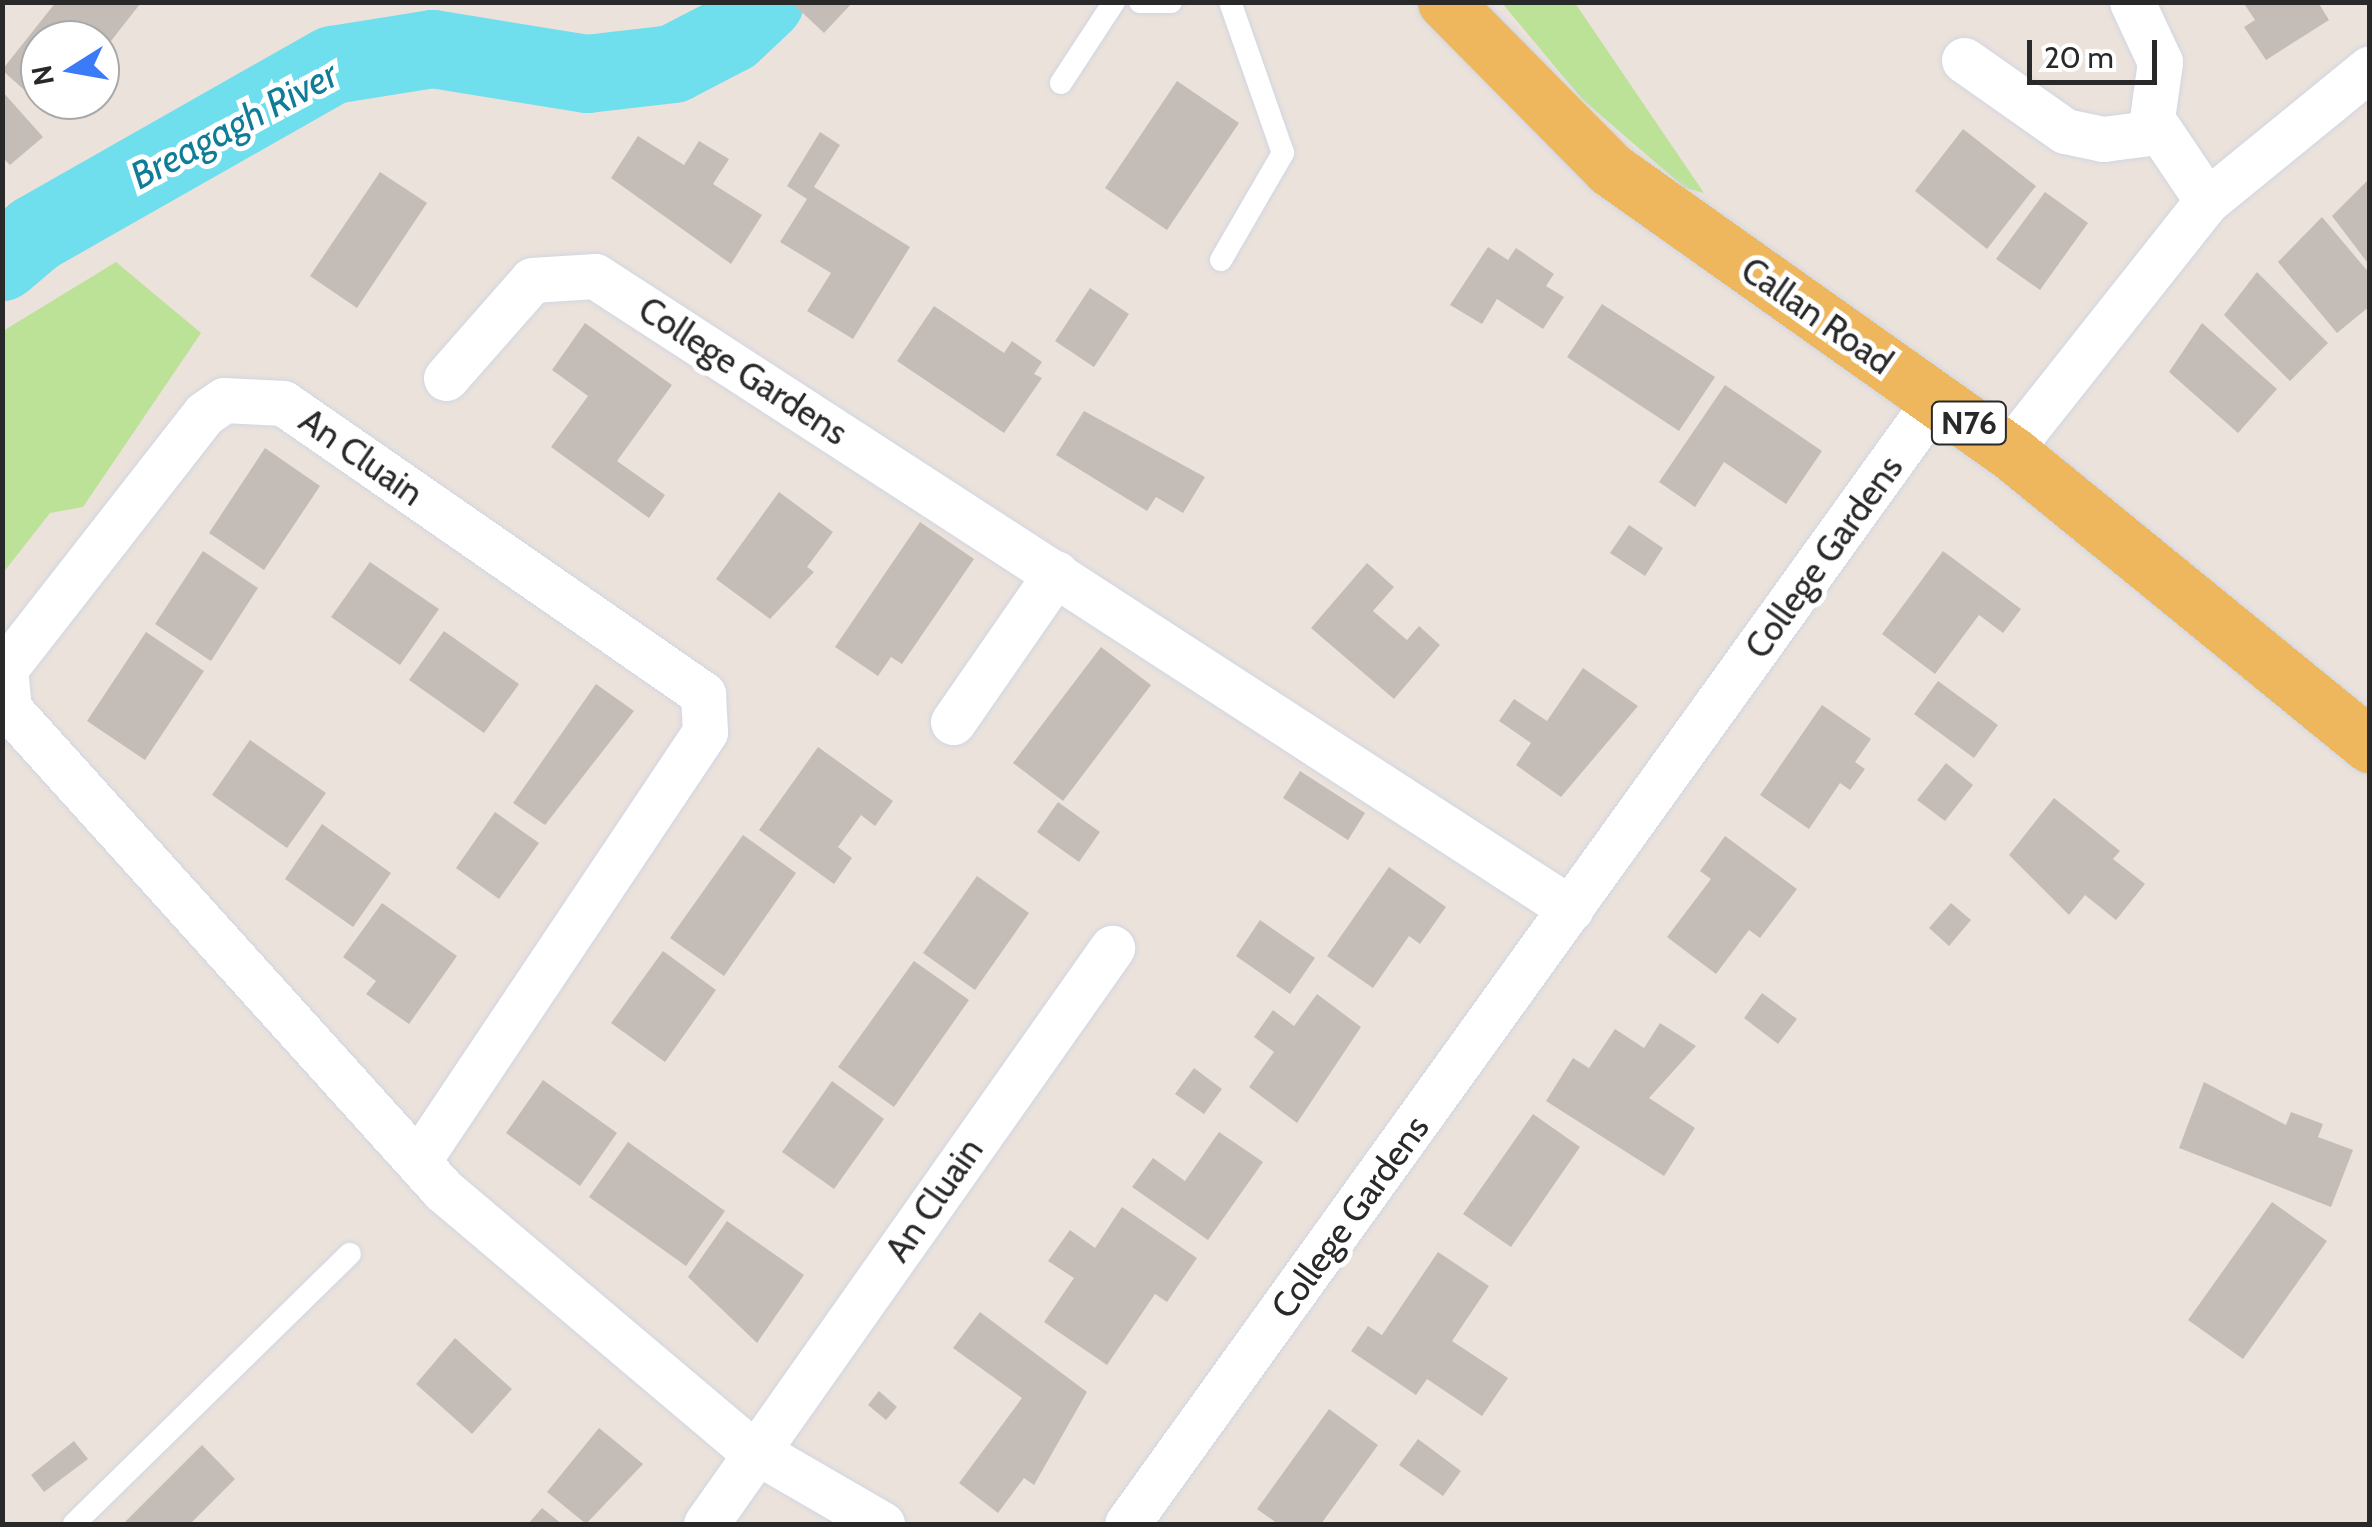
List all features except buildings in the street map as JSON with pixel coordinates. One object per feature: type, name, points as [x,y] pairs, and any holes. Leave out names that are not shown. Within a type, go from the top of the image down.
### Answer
[{"type":"main road","name":"Callan Road","points":[[1458,8],[1610,169],[2008,452],[2370,746]]},
{"type":"street","points":[[2132,2],[2160,62],[2158,132],[2207,202]]},
{"type":"street","points":[[1964,60],[2065,131],[2104,140],[2158,132]]},
{"type":"street","points":[[2008,452],[2207,202],[2370,68]]},
{"type":"street","name":"College Gardens","points":[[446,378],[532,280],[595,276],[1572,909]]},
{"type":"street","name":"College Gardens","points":[[1128,1524],[1936,399]]},
{"type":"street","name":"An Cluain","points":[[418,1161],[705,732],[703,694],[283,403],[224,400],[204,414],[5,669],[10,709],[418,1161],[758,1452],[882,1524]]},
{"type":"street","points":[[953,722],[1056,573]]},
{"type":"street","name":"An Cluain","points":[[706,1524],[1112,948]]},
{"type":"lane","points":[[1061,83],[1114,2]]},
{"type":"lane","points":[[1140,2],[1171,2]]},
{"type":"lane","points":[[1221,260],[1283,153],[1230,2]]},
{"type":"lane","points":[[74,1524],[350,1254]]},
{"type":"green space","points":[[1502,3],[1575,3],[1704,193],[1685,188],[1582,99]]},
{"type":"green space","points":[[116,262],[201,333],[83,507],[50,513],[3,573],[3,331]]},
{"type":"waterway","name":"Breagagh River","points":[[2,262],[35,234],[333,65],[433,49],[587,74],[673,64],[731,34],[765,2]]}]
